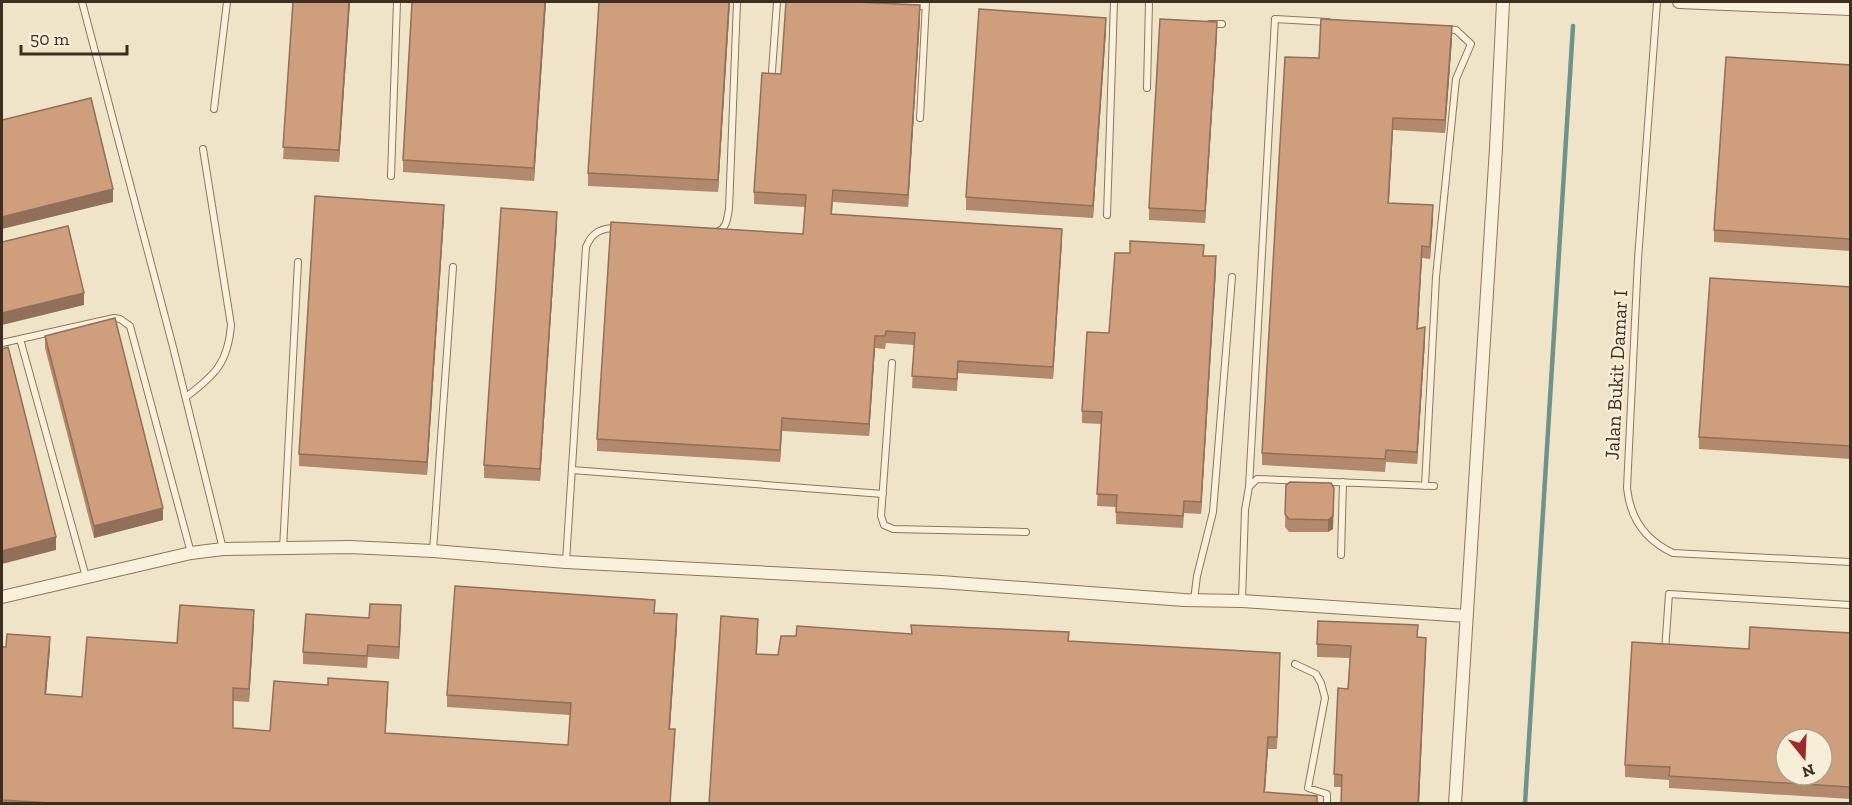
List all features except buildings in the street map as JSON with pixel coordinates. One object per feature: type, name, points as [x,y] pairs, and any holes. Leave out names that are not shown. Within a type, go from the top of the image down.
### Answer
[{"type":"street","points":[[1455,804],[1503,2]]},
{"type":"street","points":[[1679,2],[1851,9]]},
{"type":"street","points":[[2,597],[191,553],[222,549],[283,550],[350,547],[1467,616]]},
{"type":"lane","points":[[82,2],[186,397],[222,549]]},
{"type":"lane","points":[[214,109],[226,2]]},
{"type":"lane","points":[[391,176],[397,2]]},
{"type":"lane","points":[[707,233],[723,230],[729,209],[737,2]]},
{"type":"lane","points":[[772,71],[777,2]]},
{"type":"lane","points":[[873,2],[926,4],[920,118]]},
{"type":"lane","points":[[1107,215],[1114,2]]},
{"type":"lane","points":[[1147,88],[1149,2]]},
{"type":"lane","name":"Jalan Bukit Damar I","points":[[1657,2],[1638,259],[1628,476],[1629,502],[1633,515],[1650,538],[1673,553],[1851,562]]},
{"type":"lane","points":[[1242,601],[1245,510],[1249,487],[1275,19],[1332,23]]},
{"type":"lane","points":[[1149,24],[1159,24]]},
{"type":"lane","points":[[1201,24],[1222,24]]},
{"type":"lane","points":[[1425,486],[1436,277],[1456,79],[1471,44],[1456,30],[1433,28]]},
{"type":"lane","points":[[186,397],[202,385],[218,368],[229,347],[231,326],[203,149]]},
{"type":"lane","points":[[566,562],[586,247],[591,236],[602,229],[623,228]]},
{"type":"lane","points":[[283,550],[298,262]]},
{"type":"lane","points":[[433,551],[453,267]]},
{"type":"lane","points":[[1194,600],[1197,576],[1213,512],[1232,277]]},
{"type":"lane","points":[[2,343],[114,318],[130,326],[191,553]]},
{"type":"lane","points":[[20,339],[86,577]]},
{"type":"lane","points":[[892,363],[881,516],[884,525],[893,529],[1026,532]]},
{"type":"lane","points":[[572,470],[884,494]]},
{"type":"lane","points":[[1249,487],[1257,479],[1434,486]]},
{"type":"lane","points":[[1341,555],[1343,482]]},
{"type":"lane","points":[[1665,652],[1669,594],[1851,605]]},
{"type":"lane","points":[[1295,664],[1316,674],[1321,682],[1324,698],[1308,788],[1327,794],[1327,804]]},
{"type":"waterway","points":[[1525,804],[1573,26]]}]
